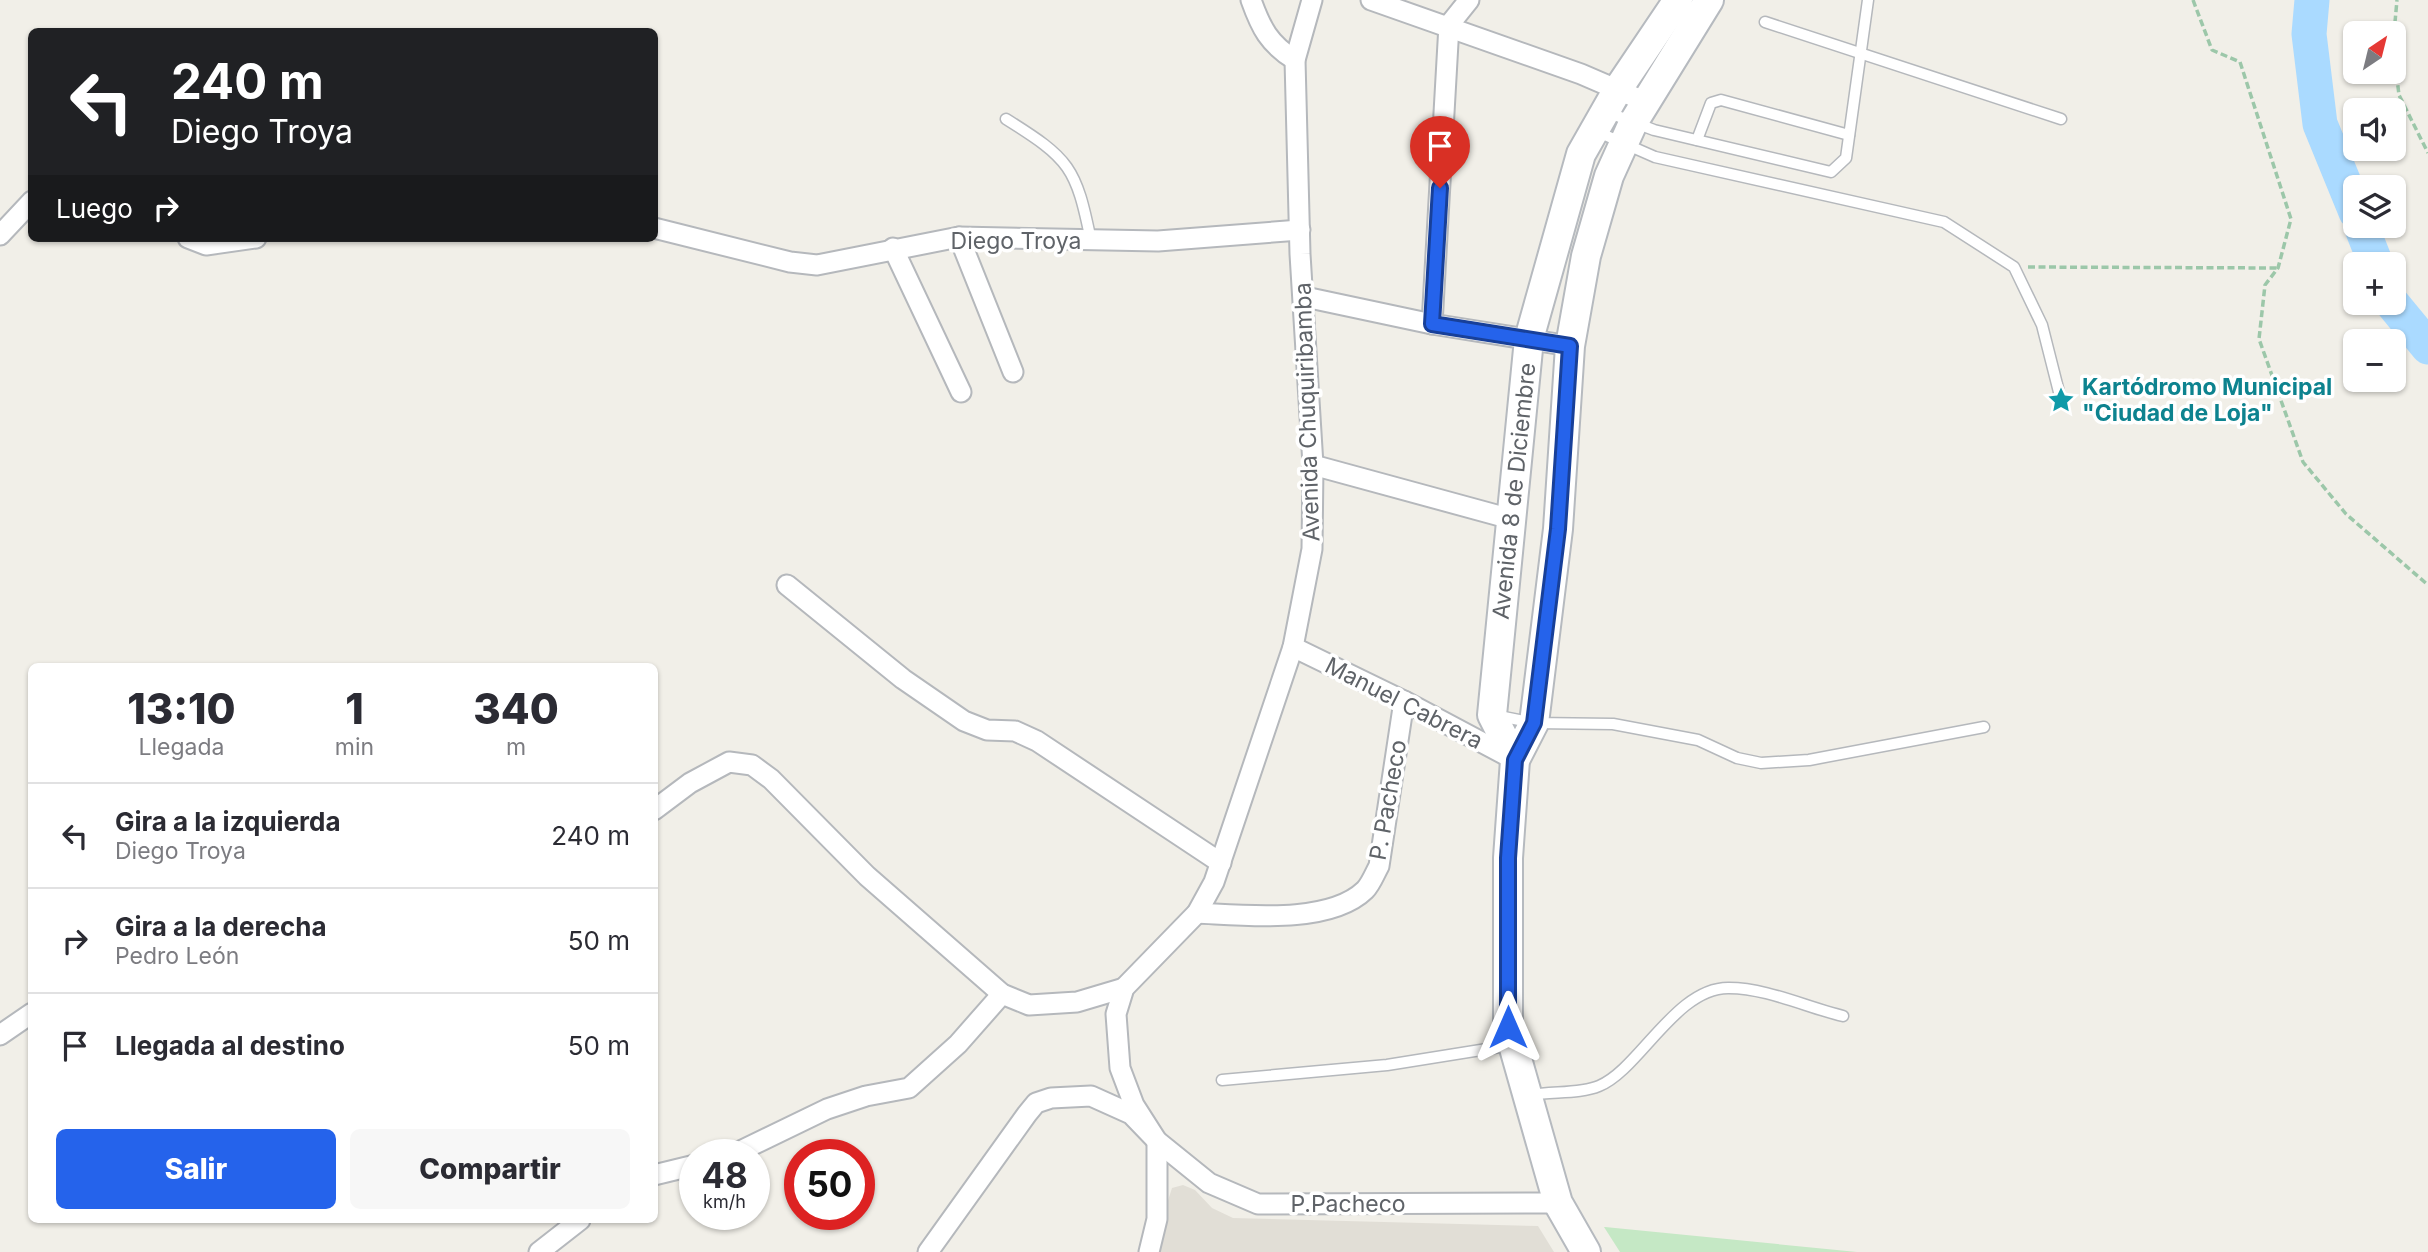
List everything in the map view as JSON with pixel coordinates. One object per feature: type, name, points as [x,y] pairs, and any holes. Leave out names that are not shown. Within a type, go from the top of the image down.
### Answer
[{"type":"main road","name":"Avenida 8 de Diciembre","points":[[1492,715],[1529,339],[1567,197],[1605,110],[1678,0]]},
{"type":"main road","name":"Avenida 8 de Diciembre","points":[[1587,1252],[1559,1203],[1508,1027],[1508,872],[1515,760],[1534,723],[1558,529],[1570,346],[1586,256],[1609,176],[1634,123],[1709,0]]},
{"type":"main road","points":[[1492,715],[1515,760]]},
{"type":"street","points":[[1251,0],[1262,32],[1277,49],[1295,60]]},
{"type":"street","name":"Avenida Chuquiribamba","points":[[1124,988],[1196,913],[1222,863],[1293,648],[1312,549],[1313,465],[1300,230],[1295,60],[1312,0]]},
{"type":"street","points":[[1371,0],[1449,25],[1634,123]]},
{"type":"street","points":[[1432,324],[1449,25],[1469,0]]},
{"type":"street","points":[[0,234],[28,205]]},
{"type":"street","name":"Diego Troya","points":[[658,229],[790,262],[817,265],[959,236],[1158,241],[1300,230]]},
{"type":"street","points":[[959,236],[1013,372]]},
{"type":"street","points":[[198,242],[206,245],[227,242]]},
{"type":"street","points":[[893,248],[961,392]]},
{"type":"street","points":[[1305,297],[1432,324],[1570,346]]},
{"type":"street","points":[[1313,465],[1511,519]]},
{"type":"street","points":[[787,585],[903,679],[964,721],[987,730],[1015,731],[1037,741],[1222,863]]},
{"type":"street","name":"Manuel Cabrera","points":[[1293,648],[1405,701],[1515,760]]},
{"type":"street","name":"P. Pacheco","points":[[1196,913],[1246,916],[1326,910],[1367,889],[1379,866],[1405,701]]},
{"type":"street","points":[[658,807],[690,783],[729,762],[752,765],[771,779],[867,876],[1002,994],[1030,1005],[1077,1002],[1124,988]]},
{"type":"street","points":[[1124,988],[1116,1014],[1120,1068],[1135,1105],[1157,1141],[1157,1219],[1149,1252]]},
{"type":"street","points":[[765,1139],[827,1109],[866,1096],[909,1088],[958,1044],[1002,994]]},
{"type":"street","points":[[0,1035],[28,1016]]},
{"type":"street","points":[[928,1252],[1036,1103],[1051,1098],[1090,1096],[1131,1114],[1157,1141]]},
{"type":"street","name":"P.Pacheco","points":[[1157,1141],[1209,1183],[1258,1204],[1559,1203]]},
{"type":"street","points":[[658,1174],[679,1170]]},
{"type":"street","points":[[539,1252],[576,1223]]},
{"type":"lane","points":[[1605,110],[1634,123],[1831,172],[1846,158],[1868,0]]},
{"type":"lane","points":[[1765,22],[1859,52],[1945,84],[2061,119]]},
{"type":"lane","points":[[1697,140],[1710,103],[1721,100],[1849,135]]},
{"type":"lane","points":[[1006,119],[1048,146],[1066,165],[1080,188],[1091,241]]},
{"type":"lane","points":[[1634,123],[1656,157],[1944,222],[2014,267],[2042,326],[2061,400]]},
{"type":"lane","points":[[1492,715],[1534,723],[1613,724],[1698,740],[1737,758],[1761,764],[1809,761],[1984,727]]},
{"type":"lane","points":[[1527,1096],[1599,1086],[1616,1075],[1658,1030],[1690,1002],[1727,987],[1759,992],[1843,1016]]},
{"type":"lane","points":[[1222,1080],[1387,1065],[1513,1045]]},
{"type":"path","points":[[2193,0],[2212,50],[2240,62],[2291,219],[2278,268],[2265,285],[2259,339],[2303,462],[2346,514],[2428,585]]},
{"type":"path","points":[[2395,21],[2397,0]]},
{"type":"path","points":[[2398,84],[2399,95],[2428,153]]},
{"type":"path","points":[[2014,267],[2278,268]]},
{"type":"shaded area","points":[[1183,1185],[1195,1190],[1212,1208],[1233,1218],[1538,1226],[1554,1252],[1160,1252],[1165,1210],[1172,1188]]},
{"type":"green space","points":[[1605,1227],[1857,1252],[1620,1252]]},
{"type":"waterway","points":[[2312,0],[2309,34],[2320,124],[2343,180]]},
{"type":"waterway","points":[[2366,238],[2371,252]]},
{"type":"waterway","points":[[2402,315],[2428,347]]},
{"type":"place","name":"Kartódromo Municipal \"Ciudad de Loja\"","points":[[2061,400]]},
{"type":"route","points":[[1440,188],[1432,324],[1570,346],[1558,529],[1534,723],[1515,760],[1508,858],[1508,1027]]}]
